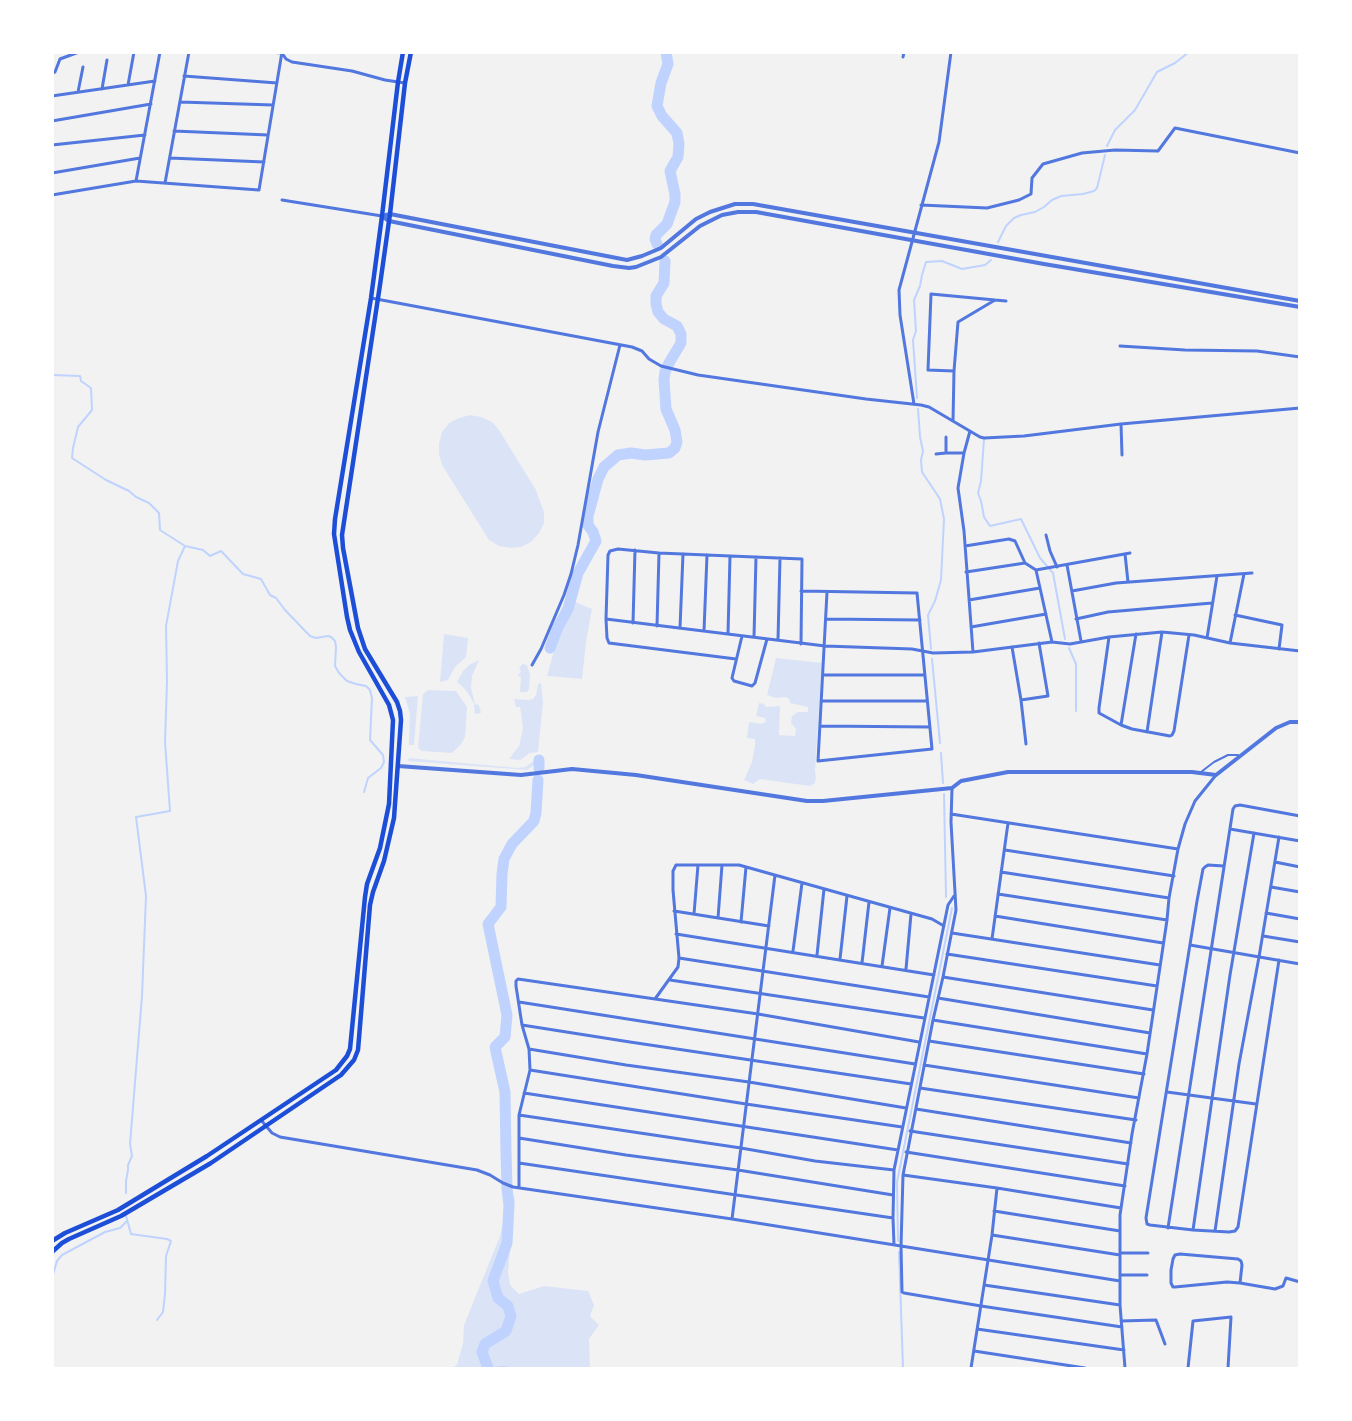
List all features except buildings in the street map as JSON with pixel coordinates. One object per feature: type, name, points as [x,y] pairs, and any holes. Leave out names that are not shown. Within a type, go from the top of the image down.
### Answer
[{"type":"main road","points":[[52,1241],[65,1233],[118,1210],[207,1156],[336,1070],[347,1056],[351,1038],[364,897],[380,848],[389,804],[393,720],[392,711],[359,652],[350,630],[334,534],[382,216],[403,52]]},
{"type":"main road","points":[[52,1252],[69,1239],[121,1216],[211,1163],[341,1075],[354,1060],[358,1050],[370,905],[390,838],[396,805],[400,711],[359,633],[344,556],[342,535],[378,300],[405,83],[411,52]]},
{"type":"street","points":[[52,73],[55,72],[60,59],[80,52]]},
{"type":"street","points":[[128,85],[134,52]]},
{"type":"street","points":[[136,181],[160,52]]},
{"type":"street","points":[[165,183],[188,52]]},
{"type":"street","points":[[270,52],[282,53]]},
{"type":"street","points":[[914,404],[900,315],[899,290],[938,142],[951,52]]},
{"type":"street","points":[[282,53],[286,59],[292,62],[352,70],[385,80],[405,83]]},
{"type":"street","points":[[52,195],[136,181],[260,190],[282,53]]},
{"type":"street","points":[[102,89],[107,60]]},
{"type":"street","points":[[78,92],[83,67]]},
{"type":"street","points":[[184,76],[277,83]]},
{"type":"street","points":[[52,96],[155,81]]},
{"type":"street","points":[[180,102],[273,105]]},
{"type":"street","points":[[52,121],[151,104]]},
{"type":"street","points":[[921,205],[987,208],[1019,200],[1031,194],[1032,178],[1043,164],[1082,153],[1114,150],[1158,152],[1174,128],[1300,153]]},
{"type":"street","points":[[174,131],[268,135]]},
{"type":"street","points":[[52,146],[145,135]]},
{"type":"street","points":[[52,173],[140,158]]},
{"type":"street","points":[[170,158],[264,162]]},
{"type":"street","points":[[282,200],[382,216],[390,214],[627,260],[656,250],[703,215],[718,208],[735,204],[761,206],[1300,301]]},
{"type":"street","points":[[382,216],[389,221],[625,268],[636,267],[660,257],[700,226],[722,215],[738,212],[756,212],[1053,266],[1300,307]]},
{"type":"street","points":[[954,371],[928,370],[932,294],[1006,301]]},
{"type":"street","points":[[370,298],[620,345],[642,351],[649,359],[661,366],[710,377],[929,407],[984,438],[1003,438],[1121,424],[1300,408]]},
{"type":"street","points":[[953,421],[954,371],[958,322],[996,300]]},
{"type":"street","points":[[532,665],[541,650],[571,574],[598,432],[620,345]]},
{"type":"street","points":[[1120,346],[1186,350],[1257,351],[1300,357]]},
{"type":"street","points":[[1121,424],[1122,455]]},
{"type":"street","points":[[970,431],[958,488],[973,652]]},
{"type":"street","points":[[946,437],[946,453]]},
{"type":"street","points":[[936,454],[964,453]]},
{"type":"street","points":[[1046,535],[1057,567]]},
{"type":"street","points":[[964,546],[1009,539],[1016,543],[1025,563],[1036,570],[1068,566],[1130,553]]},
{"type":"street","points":[[736,659],[609,643],[606,619],[608,555],[610,552],[614,549],[659,553],[802,559],[801,644]]},
{"type":"street","points":[[633,623],[635,550]]},
{"type":"street","points":[[657,626],[659,553]]},
{"type":"street","points":[[680,628],[683,554]]},
{"type":"street","points":[[1125,554],[1128,582]]},
{"type":"street","points":[[704,631],[707,555]]},
{"type":"street","points":[[728,634],[730,556]]},
{"type":"street","points":[[754,637],[756,557]]},
{"type":"street","points":[[778,640],[780,558]]},
{"type":"street","points":[[966,572],[1025,563]]},
{"type":"street","points":[[1068,566],[1081,641]]},
{"type":"street","points":[[1036,570],[1052,642]]},
{"type":"street","points":[[1072,591],[1116,583],[1252,573]]},
{"type":"street","points":[[1230,643],[1244,574]]},
{"type":"street","points":[[1207,638],[1216,576]]},
{"type":"street","points":[[969,600],[1040,588]]},
{"type":"street","points":[[801,591],[917,593],[932,749],[818,762],[827,592]]},
{"type":"street","points":[[1076,618],[1108,612],[1212,603]]},
{"type":"street","points":[[971,627],[1046,614]]},
{"type":"street","points":[[1235,615],[1282,625],[1279,649]]},
{"type":"street","points":[[606,619],[801,644],[912,648],[933,653],[973,652],[1052,642],[1066,644],[1109,637],[1162,632],[1230,643],[1300,651]]},
{"type":"street","points":[[826,619],[920,620]]},
{"type":"street","points":[[1147,732],[1162,632]]},
{"type":"street","points":[[1121,724],[1136,634]]},
{"type":"street","points":[[1109,637],[1099,713],[1121,724],[1167,736],[1172,735],[1189,635]]},
{"type":"street","points":[[742,636],[732,680],[752,686],[755,683],[767,639]]},
{"type":"street","points":[[1021,700],[1048,696],[1039,643]]},
{"type":"street","points":[[1012,647],[1026,744]]},
{"type":"street","points":[[823,675],[925,675]]},
{"type":"street","points":[[822,701],[927,702]]},
{"type":"street","points":[[1125,1368],[1120,1305],[1121,1208],[1144,1074],[1169,898],[1178,849],[1185,824],[1195,801],[1216,775],[1276,728],[1290,722],[1300,722]]},
{"type":"street","points":[[820,726],[930,727]]},
{"type":"street","points":[[398,766],[521,775],[572,769],[636,775],[816,802],[952,788],[961,781],[1008,772],[1200,773],[1216,775]]},
{"type":"street","points":[[952,788],[951,814],[956,910],[944,977],[933,1020],[906,1152],[903,1175],[902,1290],[904,1293],[981,1306],[1122,1327]]},
{"type":"street","points":[[1168,1228],[1233,809],[1237,806],[1300,816]]},
{"type":"street","points":[[951,814],[1178,849]]},
{"type":"street","points":[[992,939],[1008,823]]},
{"type":"street","points":[[1230,829],[1300,841]]},
{"type":"street","points":[[1192,1230],[1211,1098],[1254,833]]},
{"type":"street","points":[[1215,1231],[1239,1064],[1260,957],[1279,837]]},
{"type":"street","points":[[1005,850],[1174,876]]},
{"type":"street","points":[[1274,862],[1300,867]]},
{"type":"street","points":[[655,999],[678,967],[679,958],[672,890],[675,868],[679,865],[739,864],[932,919],[944,926]]},
{"type":"street","points":[[694,914],[698,865]]},
{"type":"street","points":[[718,918],[722,865]]},
{"type":"street","points":[[1224,866],[1208,865],[1203,869],[1146,1218],[1147,1224],[1168,1228],[1229,1232],[1235,1231],[1239,1224],[1279,960]]},
{"type":"street","points":[[741,922],[746,867]]},
{"type":"street","points":[[1001,872],[1169,898]]},
{"type":"street","points":[[732,1219],[775,875]]},
{"type":"street","points":[[793,951],[802,883]]},
{"type":"street","points":[[1270,887],[1300,892]]},
{"type":"street","points":[[817,955],[824,889]]},
{"type":"street","points":[[998,894],[1167,920]]},
{"type":"street","points":[[894,1245],[894,1170],[949,903],[955,895]]},
{"type":"street","points":[[840,959],[848,896]]},
{"type":"street","points":[[862,963],[868,902]]},
{"type":"street","points":[[882,966],[890,908]]},
{"type":"street","points":[[674,911],[769,926]]},
{"type":"street","points":[[1266,912],[1300,919]]},
{"type":"street","points":[[906,969],[911,914]]},
{"type":"street","points":[[996,916],[1163,943]]},
{"type":"street","points":[[952,933],[1160,965]]},
{"type":"street","points":[[676,934],[934,974]]},
{"type":"street","points":[[1263,936],[1300,942]]},
{"type":"street","points":[[1190,945],[1300,964]]},
{"type":"street","points":[[947,954],[1157,986]]},
{"type":"street","points":[[679,958],[930,997]]},
{"type":"street","points":[[944,977],[1153,1010]]},
{"type":"street","points":[[519,1187],[519,1115],[530,1070],[529,1049],[522,1025],[516,986],[518,979],[758,1014],[919,1042]]},
{"type":"street","points":[[670,980],[924,1018]]},
{"type":"street","points":[[938,998],[1150,1033]]},
{"type":"street","points":[[519,1002],[916,1064]]},
{"type":"street","points":[[933,1020],[1147,1054]]},
{"type":"street","points":[[522,1025],[911,1084]]},
{"type":"street","points":[[929,1042],[1144,1074]]},
{"type":"street","points":[[529,1049],[906,1108]]},
{"type":"street","points":[[924,1065],[1139,1098]]},
{"type":"street","points":[[530,1070],[902,1126]]},
{"type":"street","points":[[920,1088],[1136,1120]]},
{"type":"street","points":[[1166,1092],[1256,1104]]},
{"type":"street","points":[[524,1093],[898,1150]]},
{"type":"street","points":[[916,1109],[1131,1143]]},
{"type":"street","points":[[519,1115],[815,1161],[894,1170]]},
{"type":"street","points":[[262,1120],[272,1133],[280,1137],[477,1170],[495,1177],[509,1186],[732,1219],[1120,1281]]},
{"type":"street","points":[[910,1131],[1128,1164]]},
{"type":"street","points":[[519,1138],[893,1194]]},
{"type":"street","points":[[906,1152],[1125,1186]]},
{"type":"street","points":[[519,1163],[893,1218]]},
{"type":"street","points":[[903,1175],[1121,1208]]},
{"type":"street","points":[[971,1368],[992,1235],[997,1188]]},
{"type":"street","points":[[994,1211],[1120,1231]]},
{"type":"street","points":[[1300,1224],[1300,1234]]},
{"type":"street","points":[[992,1235],[1120,1254],[1148,1253]]},
{"type":"street","points":[[1240,1283],[1242,1265],[1238,1259],[1180,1254],[1175,1255],[1173,1259],[1171,1270],[1171,1283],[1173,1287],[1227,1282],[1275,1289],[1283,1286],[1286,1278],[1300,1282]]},
{"type":"street","points":[[1120,1275],[1147,1275]]},
{"type":"street","points":[[984,1284],[1120,1305]]},
{"type":"street","points":[[1188,1368],[1192,1321],[1231,1317],[1228,1368]]},
{"type":"street","points":[[1121,1321],[1156,1320],[1165,1344]]},
{"type":"street","points":[[977,1329],[1124,1350]]},
{"type":"street","points":[[974,1351],[1085,1368]]},
{"type":"lane","points":[[1200,773],[1214,762],[1228,755],[1241,756]]},
{"type":"shaded area","points":[[470,415],[492,422],[499,430],[536,490],[544,512],[544,523],[539,533],[531,542],[521,547],[499,546],[489,540],[442,465],[439,443],[442,432],[449,423]]},
{"type":"shaded area","points":[[566,598],[592,609],[582,679],[547,676],[561,626],[556,623]]},
{"type":"shaded area","points":[[444,634],[468,638],[466,657],[455,667],[448,680],[440,682]]},
{"type":"shaded area","points":[[776,658],[822,663],[816,777],[815,783],[810,786],[760,779],[753,784],[744,780],[752,762],[755,745],[755,739],[747,738],[749,722],[761,724],[766,722],[765,718],[756,716],[759,703],[764,704],[766,707],[780,706],[779,735],[795,736],[796,729],[791,723],[792,716],[798,712],[808,712],[808,707],[790,703],[786,697],[776,698],[767,695]]},
{"type":"shaded area","points":[[479,660],[472,676],[471,688],[475,704],[479,705],[481,713],[475,714],[474,704],[470,696],[457,682],[469,665]]},
{"type":"shaded area","points":[[522,664],[527,665],[530,675],[527,692],[520,692],[521,677],[518,676]]},
{"type":"shaded area","points":[[540,683],[543,702],[538,752],[530,753],[520,760],[509,759],[519,746],[523,729],[520,707],[516,707],[514,699],[533,699]]},
{"type":"shaded area","points":[[428,690],[456,691],[467,707],[465,737],[452,753],[422,751],[418,748],[423,694]]},
{"type":"shaded area","points":[[418,696],[414,745],[409,745],[410,714],[405,697]]},
{"type":"shaded area","points":[[409,758],[518,768],[525,767],[537,759],[537,763],[527,770],[408,761]]},
{"type":"shaded area","points":[[504,1194],[512,1195],[515,1198],[508,1272],[510,1285],[519,1294],[544,1286],[588,1291],[594,1305],[590,1316],[599,1325],[589,1339],[590,1368],[451,1368],[457,1365],[463,1343],[464,1325],[500,1236],[504,1216]]},
{"type":"waterway","points":[[657,244],[656,235],[667,224],[675,202],[670,171],[678,157],[679,144],[677,133],[662,116],[657,106],[661,83],[668,64],[666,52]]},
{"type":"waterway","points":[[1107,146],[1115,130],[1135,110],[1157,72],[1175,63],[1189,52]]},
{"type":"waterway","points":[[998,242],[1006,226],[1014,218],[1035,212],[1061,196],[1094,191],[1097,188],[1105,155]]},
{"type":"waterway","points":[[917,398],[913,340],[916,331],[914,300],[920,286],[926,262],[942,261],[962,269],[985,265],[991,260]]},
{"type":"waterway","points":[[550,648],[558,627],[568,609],[578,573],[596,541],[588,525],[588,516],[598,479],[604,467],[618,455],[669,453],[675,448],[677,442],[675,430],[666,409],[664,380],[669,363],[681,343],[681,334],[677,326],[664,319],[658,312],[656,304],[656,296],[664,283],[665,261]]},
{"type":"waterway","points":[[52,375],[80,376],[81,381],[91,388],[92,410],[78,427],[72,458],[106,480],[149,503],[159,513],[160,530],[185,546],[203,550],[210,556],[221,551],[243,574],[261,579],[270,595],[276,598],[310,636],[316,638],[328,636],[335,641],[335,666],[339,673],[347,681],[366,686],[370,690],[372,698],[370,740],[383,755],[384,762],[381,768],[368,778],[364,792]]},
{"type":"waterway","points":[[918,409],[923,451],[921,460],[922,472],[940,499],[944,519],[941,580],[935,601],[928,615],[931,649]]},
{"type":"waterway","points":[[984,439],[981,481],[978,493],[984,517],[990,526],[1021,519],[1040,558],[1053,573],[1065,639]]},
{"type":"waterway","points":[[126,1193],[128,1165],[132,1156],[130,1144],[142,996],[146,896],[136,817],[170,811],[165,742],[166,626],[178,561],[185,546]]},
{"type":"waterway","points":[[1069,648],[1076,664],[1076,711]]},
{"type":"waterway","points":[[932,659],[940,743]]},
{"type":"waterway","points":[[941,753],[943,783]]},
{"type":"waterway","points":[[539,760],[539,768]]},
{"type":"waterway","points":[[488,1368],[482,1352],[485,1344],[506,1331],[511,1316],[508,1306],[498,1298],[493,1281],[507,1243],[509,1205],[505,1092],[495,1047],[505,1037],[507,1015],[488,924],[501,907],[504,859],[512,844],[534,821],[538,780]]},
{"type":"waterway","points":[[944,794],[946,897]]},
{"type":"waterway","points":[[898,1241],[897,1182],[952,908]]},
{"type":"waterway","points":[[126,1216],[131,1234],[171,1241],[166,1256],[163,1312],[157,1320]]},
{"type":"waterway","points":[[52,1278],[57,1261],[62,1255],[105,1232],[120,1228],[127,1221]]},
{"type":"waterway","points":[[899,1252],[903,1368]]},
{"type":"waterway","points":[[495,1368],[509,1368]]}]
